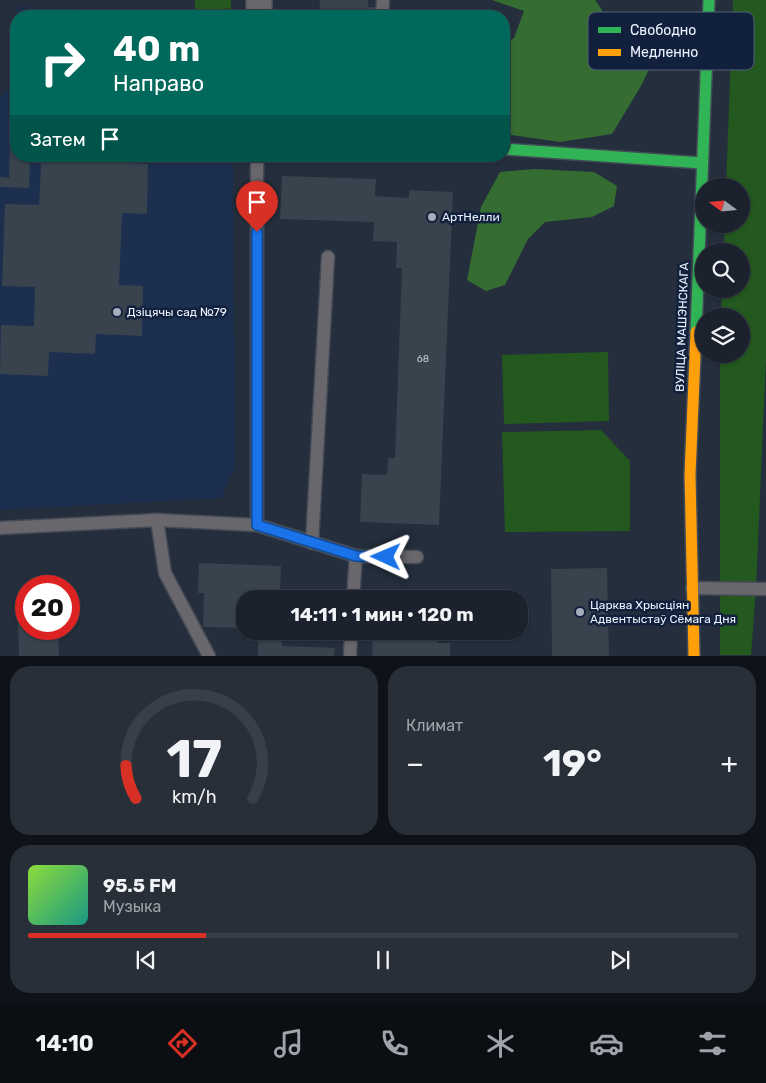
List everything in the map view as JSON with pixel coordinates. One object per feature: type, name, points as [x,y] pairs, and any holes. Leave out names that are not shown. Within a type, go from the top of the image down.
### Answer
[{"type":"main road","name":"ВУЛІЦА МАШЭНСКАГА","points":[[694,656],[690,475],[706,70]]},
{"type":"main road","points":[[510,149],[702,164]]},
{"type":"lane","points":[[256,162],[257,525]]},
{"type":"lane","points":[[312,543],[328,257]]},
{"type":"lane","points":[[157,520],[166,573],[209,656]]},
{"type":"lane","points":[[0,528],[157,520],[257,525],[356,556],[416,557]]},
{"type":"lane","points":[[354,590],[356,556]]},
{"type":"lane","points":[[692,588],[766,589]]},
{"type":"lane","points":[[350,656],[351,640]]},
{"type":"shaded area","points":[[17,7],[118,10],[17,10]]},
{"type":"shaded area","name":"Дзіцячы сад №79","points":[[10,89],[10,162],[233,162],[235,467],[221,498],[0,510],[0,97]]},
{"type":"green space","points":[[195,0],[231,0],[231,10],[195,9]]},
{"type":"green space","points":[[492,0],[595,0],[603,12],[588,12],[588,70],[649,70],[612,134],[560,142],[510,135],[510,40],[514,38],[524,11]]},
{"type":"green space","points":[[733,0],[766,0],[766,358],[756,589],[751,655],[720,655],[720,363],[750,363],[750,308],[721,308],[722,298],[750,298],[750,243],[724,243],[725,233],[750,233],[750,178],[726,178],[730,70],[754,70],[754,12],[733,12]]},
{"type":"green space","points":[[534,169],[594,172],[617,186],[614,206],[592,217],[545,222],[528,239],[505,285],[486,291],[467,280],[481,207],[500,172]]},
{"type":"green space","points":[[608,352],[609,421],[504,424],[502,355]]},
{"type":"green space","points":[[601,430],[630,461],[630,531],[505,532],[502,432]]},
{"type":"building","points":[[320,0],[368,0],[368,7],[378,7],[378,10],[319,10]]},
{"type":"building","points":[[10,146],[10,162],[148,164],[147,214],[122,213],[119,285],[143,286],[142,336],[96,334],[95,354],[49,352],[48,376],[0,374],[1,325],[34,326],[35,287],[2,286],[5,204],[39,205],[41,163],[30,163],[29,188],[0,187],[0,177],[9,178]]},
{"type":"building","points":[[282,176],[376,179],[375,196],[409,198],[409,190],[453,192],[439,525],[360,522],[362,474],[387,475],[388,458],[395,458],[402,268],[396,268],[397,242],[373,241],[374,222],[280,219]]},
{"type":"building","points":[[199,563],[281,566],[280,590],[236,590],[236,628],[203,627],[204,593],[198,593]]},
{"type":"building","name":"Царква Хрысціян Адвентыстаў Сёмага Дня","points":[[607,568],[609,656],[552,656],[551,569]]},
{"type":"building","points":[[19,640],[58,640],[59,656],[19,656]]},
{"type":"building","points":[[258,640],[282,640],[282,646],[335,648],[334,656],[258,656]]},
{"type":"building","points":[[373,640],[437,640],[437,643],[450,643],[450,656],[372,656]]},
{"type":"traffic: fast","points":[[709,0],[709,12]]},
{"type":"traffic: fast","points":[[697,308],[706,70]]},
{"type":"traffic: fast","points":[[510,149],[702,163]]},
{"type":"traffic: slow","points":[[694,656],[690,475],[695,356]]},
{"type":"place","name":"АртНелли","points":[[432,217]]},
{"type":"place","name":"Дзіцячы сад №79","points":[[117,312]]},
{"type":"place","name":"Царква Хрысціян Адвентыстаў Сёмага Дня","points":[[580,612]]},
{"type":"route","points":[[257,232],[257,525],[356,556],[386,557]]}]
